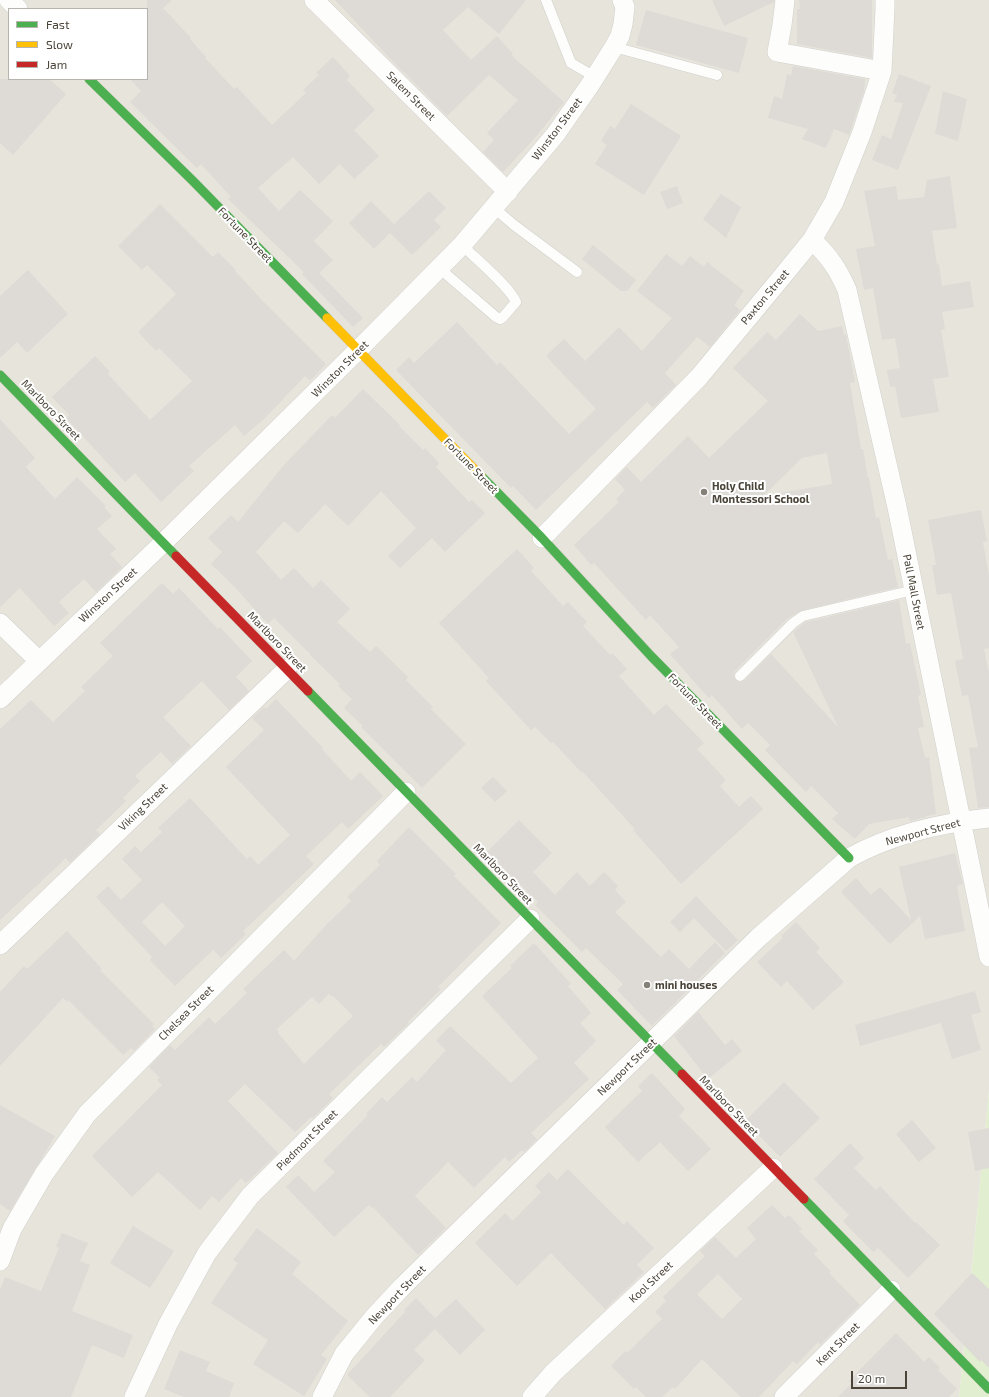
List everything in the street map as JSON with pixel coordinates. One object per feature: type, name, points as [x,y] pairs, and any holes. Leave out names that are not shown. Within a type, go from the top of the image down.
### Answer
[{"type":"street","points":[[9,0],[17,8]]},
{"type":"street","name":"Salem Street","points":[[314,0],[508,192]]},
{"type":"street","name":"Winston Street","points":[[0,699],[163,543],[462,245],[556,135],[614,48],[623,24],[625,7],[622,0]]},
{"type":"street","points":[[784,0],[782,25],[777,52],[882,71]]},
{"type":"street","name":"Paxton Street","points":[[542,538],[698,377],[812,240],[834,202],[862,132],[882,71],[885,0]]},
{"type":"street","name":"Fortune Street","points":[[90,80],[193,181],[542,538],[651,656],[849,858]]},
{"type":"street","name":"Pall Mall Street","points":[[812,240],[825,252],[840,272],[847,290],[897,507],[989,957]]},
{"type":"street","name":"Marlboro Street","points":[[0,375],[989,1389]]},
{"type":"street","points":[[0,623],[38,661]]},
{"type":"street","name":"Viking Street","points":[[0,945],[287,669]]},
{"type":"street","name":"Chelsea Street","points":[[0,1261],[12,1229],[44,1174],[87,1114],[406,792]]},
{"type":"street","name":"Newport Street","points":[[322,1397],[344,1354],[394,1297],[758,938],[849,858],[866,848],[896,836],[961,821],[989,818]]},
{"type":"street","name":"Piedmont Street","points":[[134,1397],[168,1324],[207,1253],[250,1196],[530,919]]},
{"type":"street","name":"Kool Street","points":[[532,1397],[553,1373],[773,1168]]},
{"type":"street","name":"Kent Street","points":[[784,1397],[892,1290]]},
{"type":"lane","points":[[546,0],[571,63],[595,77]]},
{"type":"lane","points":[[614,48],[717,75]]},
{"type":"lane","points":[[494,208],[514,225],[577,272]]},
{"type":"lane","points":[[439,268],[496,317],[503,317],[514,306],[516,302],[514,298],[462,245]]},
{"type":"lane","points":[[740,676],[793,623],[803,616],[914,590]]},
{"type":"shaded area","points":[[0,0],[989,0],[989,1090],[959,1397],[0,1397]]},
{"type":"green space","points":[[989,1090],[989,1397],[959,1397],[963,1359]]},
{"type":"building","points":[[147,0],[172,0],[163,8],[191,38],[190,39],[206,57],[205,58],[234,89],[237,87],[272,125],[306,93],[303,90],[319,75],[316,73],[333,57],[350,76],[347,80],[375,110],[354,130],[379,156],[354,179],[340,164],[319,184],[293,157],[258,188],[279,211],[300,190],[333,221],[314,241],[333,260],[319,273],[363,318],[353,327],[302,274],[304,272],[228,199],[231,197],[201,164],[197,168],[130,102],[141,91],[131,80],[148,80]]},
{"type":"building","points":[[335,0],[526,0],[499,34],[468,7],[443,30],[471,60],[497,36],[513,54],[511,55],[564,102],[534,139],[503,172],[483,152],[494,140],[487,133],[518,100],[489,75],[447,116]]},
{"type":"building","points":[[712,0],[774,0],[774,2],[724,26]]},
{"type":"building","points":[[799,0],[872,0],[872,58],[797,44],[797,9],[800,9]]},
{"type":"building","points":[[646,10],[748,38],[739,73],[636,45]]},
{"type":"building","points":[[793,66],[865,79],[864,91],[849,135],[834,129],[826,148],[802,139],[808,129],[768,118],[774,96],[782,99],[787,74],[791,75]]},
{"type":"building","points":[[899,74],[931,86],[898,170],[872,160],[882,135],[891,139],[903,103],[894,102],[897,95],[892,93]]},
{"type":"building","points":[[0,79],[50,80],[66,94],[13,155],[0,143]]},
{"type":"building","points":[[943,91],[967,99],[958,141],[935,134]]},
{"type":"building","points":[[631,104],[681,136],[644,195],[595,164],[607,145],[601,141],[610,126],[615,129]]},
{"type":"building","points":[[950,176],[957,228],[932,231],[937,265],[939,264],[942,286],[970,281],[974,307],[942,312],[945,329],[941,330],[949,377],[933,379],[939,412],[901,418],[895,386],[890,387],[887,370],[900,368],[895,338],[882,340],[873,288],[864,290],[856,249],[875,246],[864,191],[896,186],[898,200],[924,197],[927,180]]},
{"type":"building","points":[[677,186],[683,203],[667,209],[660,192]]},
{"type":"building","points":[[429,191],[446,208],[434,220],[441,227],[412,255],[390,233],[374,249],[349,223],[371,201],[394,224]]},
{"type":"building","points":[[721,194],[741,207],[726,238],[703,219]]},
{"type":"building","points":[[160,204],[213,257],[218,252],[261,299],[326,364],[310,381],[305,376],[266,417],[244,436],[235,425],[189,466],[194,471],[161,502],[135,473],[125,482],[66,418],[69,415],[52,397],[95,356],[110,372],[108,374],[150,420],[192,381],[159,348],[156,351],[138,332],[176,294],[147,265],[142,270],[118,246]]},
{"type":"building","points":[[593,245],[636,280],[627,291],[621,291],[582,259]]},
{"type":"building","points":[[666,254],[682,266],[690,256],[704,267],[707,262],[744,291],[734,305],[740,310],[710,347],[697,337],[665,373],[676,385],[653,408],[647,402],[536,510],[513,486],[511,488],[396,370],[409,357],[414,363],[457,322],[497,365],[500,362],[569,434],[596,409],[546,356],[564,339],[585,361],[619,327],[642,351],[672,318],[637,291]]},
{"type":"building","points":[[28,270],[68,314],[27,353],[17,342],[0,358],[0,296]]},
{"type":"building","points":[[800,314],[818,331],[842,326],[844,335],[846,335],[855,382],[850,383],[861,449],[863,449],[876,518],[879,517],[888,560],[892,559],[898,587],[800,611],[788,618],[735,671],[734,677],[738,682],[744,681],[771,654],[838,727],[793,632],[806,622],[899,600],[906,644],[910,643],[921,695],[918,696],[924,727],[918,728],[925,758],[929,757],[936,814],[910,821],[909,817],[869,824],[855,839],[832,819],[838,813],[811,786],[806,792],[765,750],[770,745],[748,723],[742,729],[712,695],[709,698],[670,654],[679,647],[650,615],[646,620],[594,563],[591,565],[574,545],[619,502],[616,499],[625,490],[615,479],[627,467],[641,482],[688,436],[709,458],[768,401],[733,368],[767,332],[776,340]],"holes":[[[827,453],[832,484],[763,496],[802,458]]]},
{"type":"building","points":[[363,389],[423,450],[425,448],[439,463],[436,467],[469,502],[472,500],[485,513],[445,552],[432,538],[400,568],[388,556],[416,528],[381,491],[348,526],[325,504],[298,533],[284,521],[256,552],[281,580],[294,568],[313,588],[321,580],[350,609],[337,622],[370,652],[376,646],[408,677],[406,680],[433,707],[431,709],[466,744],[422,788],[344,708],[352,699],[338,686],[340,684],[274,618],[268,624],[232,584],[211,564],[222,552],[208,538],[231,515],[238,522],[284,465],[332,415],[335,418]]},
{"type":"building","points":[[0,419],[35,458],[26,467],[55,499],[77,477],[106,506],[104,507],[112,516],[97,529],[116,549],[110,554],[122,567],[96,592],[84,579],[59,602],[69,613],[54,626],[20,588],[0,607]]},
{"type":"building","points":[[981,510],[987,541],[983,542],[989,576],[989,648],[984,649],[989,672],[989,807],[978,808],[969,748],[978,747],[968,695],[962,696],[955,661],[963,659],[951,593],[937,595],[932,565],[936,565],[928,520]]},
{"type":"building","points":[[517,549],[534,568],[531,571],[563,606],[568,602],[587,622],[583,626],[610,655],[612,653],[627,669],[619,676],[654,715],[666,704],[704,743],[697,749],[726,780],[720,786],[739,807],[751,796],[763,809],[681,884],[633,830],[634,828],[583,772],[582,773],[553,742],[551,743],[535,727],[531,730],[486,681],[489,678],[439,623]]},
{"type":"building","points":[[162,583],[173,594],[179,588],[218,629],[220,627],[252,661],[236,677],[249,691],[229,710],[202,681],[163,717],[191,746],[172,764],[161,752],[135,776],[140,781],[123,798],[126,801],[96,830],[100,834],[70,863],[66,858],[0,920],[0,729],[31,700],[53,722],[85,691],[81,687],[113,656],[100,643]]},
{"type":"building","points":[[276,699],[323,748],[322,749],[351,781],[360,772],[383,796],[348,829],[342,822],[306,856],[314,864],[243,931],[246,934],[221,958],[213,950],[175,986],[150,960],[152,957],[96,897],[108,886],[121,900],[142,880],[122,859],[135,846],[141,852],[162,832],[158,828],[190,798],[247,859],[250,856],[258,865],[290,835],[226,767],[264,730],[252,718],[264,707],[266,709]],"holes":[[[162,902],[185,926],[165,946],[142,922]]]},
{"type":"building","points":[[493,777],[507,791],[495,802],[481,788]]},
{"type":"building","points":[[519,820],[552,853],[533,872],[555,895],[577,872],[590,886],[604,872],[618,886],[615,890],[626,902],[615,912],[661,957],[669,949],[689,969],[715,942],[725,953],[652,1026],[617,990],[623,984],[586,948],[582,952],[535,905],[538,902],[487,852]]},
{"type":"building","points":[[409,827],[456,874],[454,876],[501,923],[438,987],[441,989],[408,1022],[409,1023],[384,1047],[381,1044],[329,1094],[333,1098],[313,1118],[311,1117],[295,1132],[245,1084],[228,1101],[278,1153],[246,1183],[241,1178],[219,1202],[212,1196],[200,1210],[158,1172],[132,1197],[92,1156],[162,1085],[157,1080],[160,1078],[149,1067],[170,1045],[175,1050],[209,1017],[215,1024],[247,993],[243,989],[284,950],[294,961],[326,925],[351,901],[347,897],[380,865],[377,861]],"holes":[[[329,994],[332,997],[333,996],[353,1016],[304,1064],[278,1033],[279,1032],[277,1029],[312,997],[319,1004]]]},
{"type":"building","points":[[955,853],[963,884],[957,886],[965,931],[925,939],[920,916],[890,944],[841,892],[856,878],[871,895],[880,887],[911,920],[899,867]]},
{"type":"building","points":[[696,896],[738,940],[726,951],[694,918],[680,932],[670,922]]},
{"type":"building","points":[[796,922],[820,948],[816,952],[844,982],[813,1010],[787,981],[781,987],[757,962],[783,938],[781,936]]},
{"type":"building","points":[[67,931],[102,969],[100,970],[154,1024],[152,1026],[155,1029],[134,1051],[131,1048],[123,1055],[68,1000],[67,1002],[63,998],[0,1066],[0,992],[24,966],[27,969]]},
{"type":"building","points":[[534,943],[571,984],[568,986],[591,1013],[580,1023],[596,1041],[574,1063],[589,1079],[531,1133],[537,1139],[524,1152],[522,1150],[509,1162],[505,1157],[474,1188],[448,1162],[415,1196],[446,1228],[418,1255],[373,1207],[372,1208],[369,1205],[334,1237],[286,1187],[298,1175],[314,1192],[335,1172],[323,1161],[368,1115],[366,1114],[382,1097],[387,1102],[412,1077],[417,1082],[446,1050],[436,1041],[450,1026],[511,1083],[538,1058],[482,996],[512,968],[510,966]]},
{"type":"building","points":[[975,991],[981,1012],[971,1015],[981,1050],[952,1059],[941,1023],[860,1046],[855,1025]]},
{"type":"building","points":[[698,1012],[725,1045],[732,1039],[742,1051],[708,1079],[674,1036]]},
{"type":"building","points":[[652,1073],[685,1109],[679,1116],[711,1149],[688,1171],[660,1142],[638,1162],[605,1127],[642,1091],[638,1086]]},
{"type":"building","points":[[784,1082],[820,1118],[780,1157],[745,1121]]},
{"type":"building","points":[[0,1105],[55,1136],[10,1211],[0,1204]]},
{"type":"building","points":[[912,1120],[936,1148],[919,1162],[896,1134]]},
{"type":"building","points":[[989,1128],[989,1168],[975,1171],[968,1132]]},
{"type":"building","points":[[850,1143],[864,1158],[854,1168],[876,1190],[880,1186],[915,1223],[916,1222],[940,1245],[908,1278],[878,1248],[873,1252],[843,1221],[849,1215],[814,1179]]},
{"type":"building","points":[[568,1169],[624,1225],[627,1221],[654,1248],[637,1265],[644,1272],[605,1309],[551,1253],[517,1286],[475,1243],[505,1213],[513,1221],[541,1192],[535,1186],[549,1172],[557,1180]]},
{"type":"building","points":[[772,1205],[785,1218],[789,1215],[802,1229],[799,1231],[818,1250],[814,1254],[831,1272],[829,1273],[860,1305],[820,1345],[818,1342],[797,1364],[793,1361],[759,1397],[741,1397],[702,1359],[675,1389],[673,1387],[662,1397],[646,1397],[636,1387],[634,1389],[611,1366],[625,1351],[627,1353],[662,1319],[655,1312],[666,1301],[663,1297],[705,1256],[700,1251],[715,1237],[736,1258],[756,1239],[747,1228]],"holes":[[[718,1274],[742,1299],[722,1319],[697,1294]]]},
{"type":"building","points":[[133,1226],[174,1251],[150,1288],[110,1263]]},
{"type":"building","points":[[257,1228],[301,1262],[292,1274],[348,1321],[321,1355],[327,1359],[304,1396],[253,1364],[268,1340],[211,1303],[238,1263],[233,1260]]},
{"type":"building","points":[[62,1233],[88,1243],[80,1261],[90,1265],[72,1311],[133,1335],[124,1358],[92,1345],[71,1397],[0,1397],[0,1290],[5,1277],[41,1291],[59,1248],[56,1246]]},
{"type":"building","points":[[972,1273],[989,1289],[989,1368],[981,1360],[980,1362],[934,1314]]},
{"type":"building","points":[[416,1298],[435,1318],[456,1299],[485,1330],[460,1355],[435,1329],[414,1350],[425,1360],[390,1397],[370,1397],[347,1375]]},
{"type":"building","points":[[896,1333],[924,1362],[929,1357],[940,1368],[938,1370],[957,1389],[949,1397],[838,1397],[852,1383],[849,1381]]},
{"type":"building","points":[[180,1350],[210,1362],[206,1371],[234,1383],[229,1397],[184,1397],[164,1389]]},
{"type":"traffic: fast","points":[[90,80],[193,181],[327,318]]},
{"type":"traffic: fast","points":[[0,375],[176,556]]},
{"type":"traffic: fast","points":[[481,476],[542,538],[651,656],[849,858]]},
{"type":"traffic: fast","points":[[308,691],[682,1074]]},
{"type":"traffic: fast","points":[[804,1199],[989,1389]]},
{"type":"traffic: slow","points":[[327,318],[481,476]]},
{"type":"traffic: jam","points":[[176,556],[308,691]]},
{"type":"traffic: jam","points":[[682,1074],[804,1199]]},
{"type":"place","name":"Holy Child Montessori School","points":[[704,492]]},
{"type":"place","name":"mini houses","points":[[647,985]]}]
